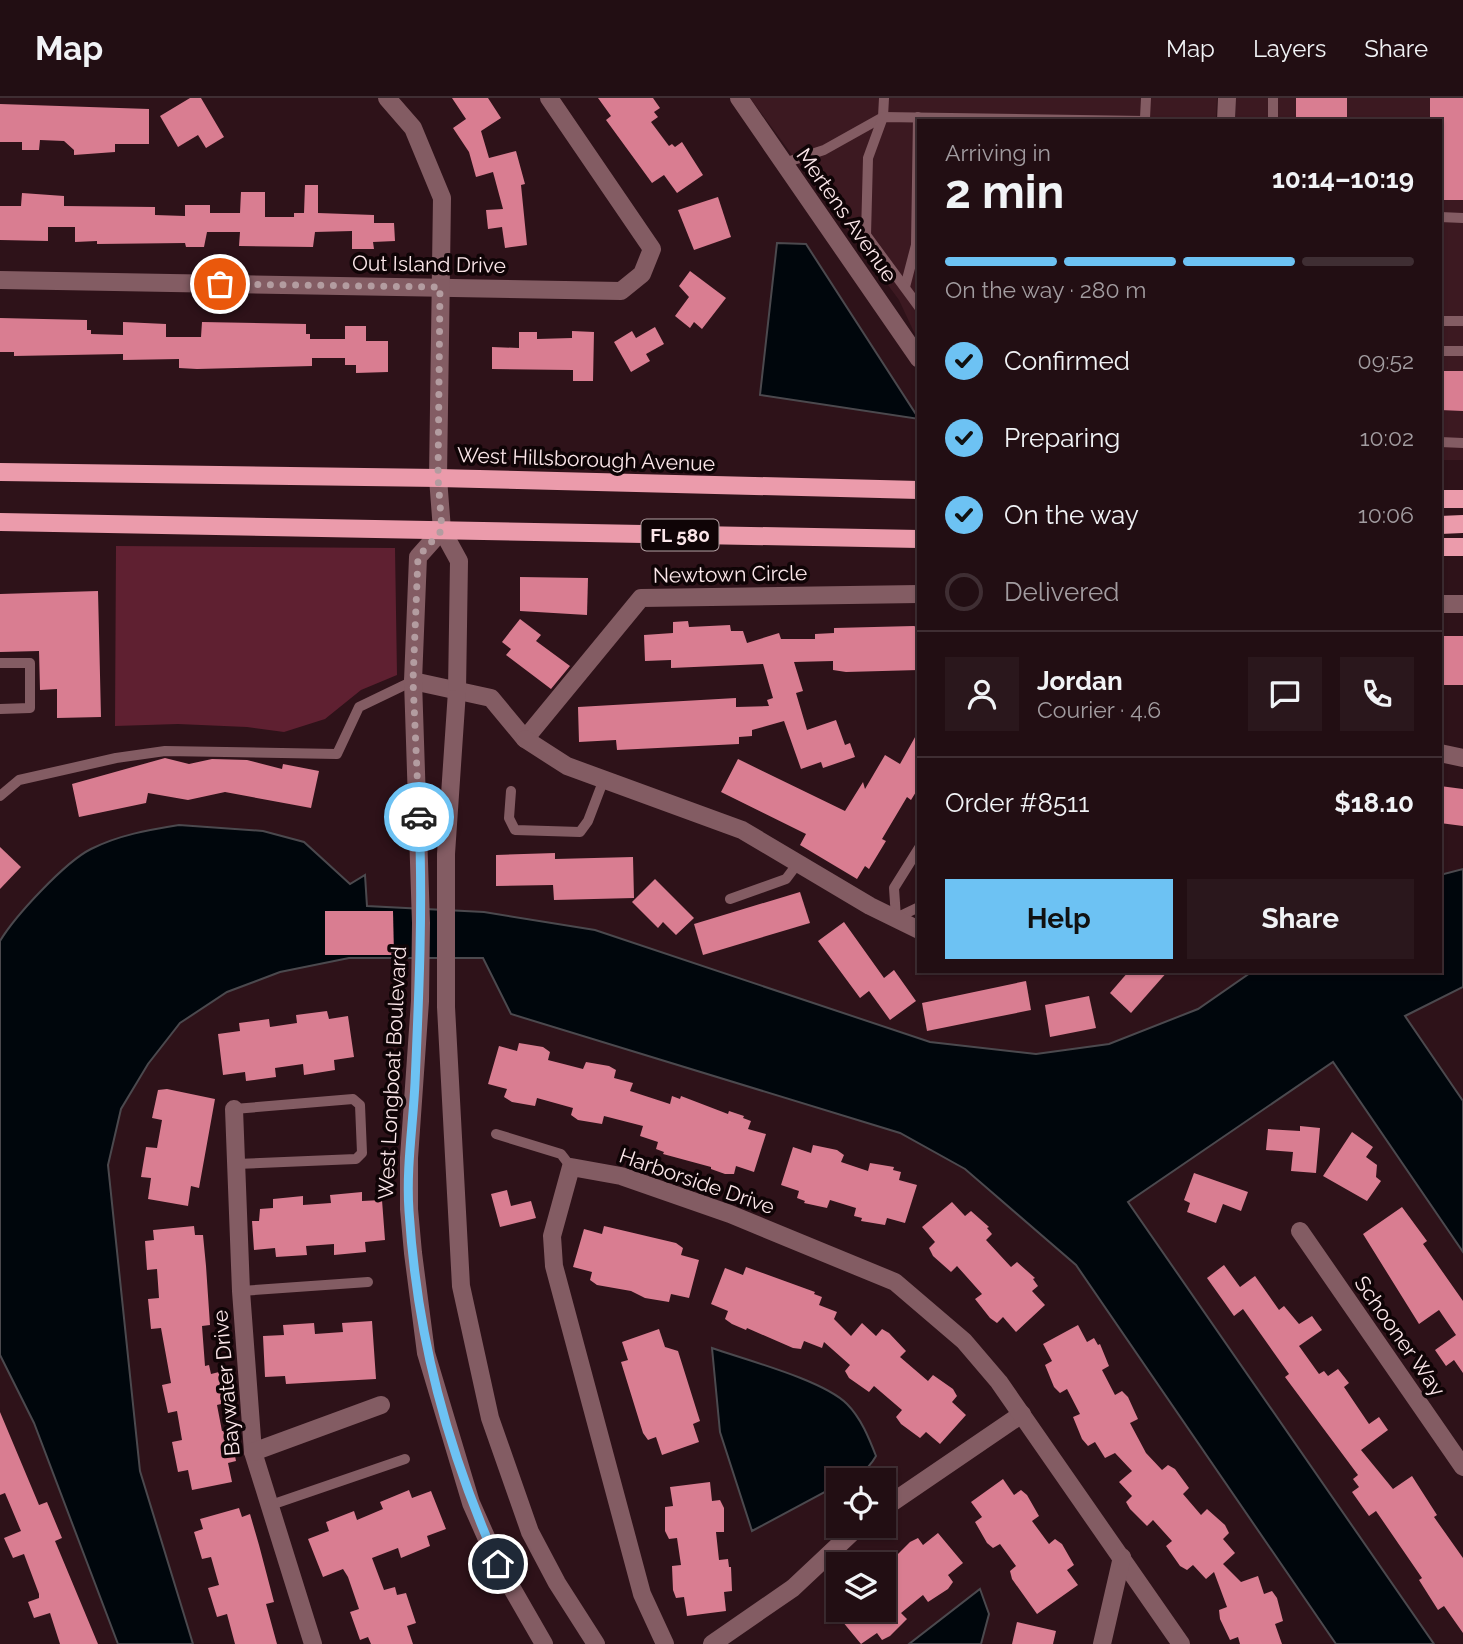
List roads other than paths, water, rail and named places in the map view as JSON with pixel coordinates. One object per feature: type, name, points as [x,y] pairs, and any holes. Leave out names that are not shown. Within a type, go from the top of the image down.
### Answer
[{"type":"main road","name":"West Hillsborough Avenue","points":[[0,472],[438,478],[917,490]]},
{"type":"main road","points":[[1442,499],[1463,499]]},
{"type":"main road","name":"FL 580","points":[[0,522],[917,539]]},
{"type":"main road","points":[[1442,525],[1463,524]]},
{"type":"main road","points":[[1442,547],[1463,547]]},
{"type":"street","points":[[387,98],[414,128],[442,198],[438,478],[442,530],[459,561],[457,691],[446,855],[446,1007],[461,1286],[490,1418],[530,1532],[557,1583],[596,1644]]},
{"type":"street","name":"Out Island Drive","points":[[0,279],[621,290],[642,274],[652,250],[549,98]]},
{"type":"street","name":"Mertens Avenue","points":[[738,98],[917,356]]},
{"type":"street","points":[[1226,119],[1227,98]]},
{"type":"street","name":"West Longboat Boulevard","points":[[442,530],[418,557],[413,681],[420,854],[419,1001],[409,1158],[409,1209],[426,1353],[471,1503],[498,1564],[544,1644]]},
{"type":"street","name":"Newtown Circle","points":[[525,739],[641,598],[917,594]]},
{"type":"street","points":[[1442,604],[1463,604]]},
{"type":"street","points":[[413,681],[491,698],[525,739],[568,766],[742,830],[917,929]]},
{"type":"street","points":[[1442,753],[1463,758]]},
{"type":"street","name":"Baywater Drive","points":[[234,1108],[241,1292],[253,1452],[313,1644]]},
{"type":"street","points":[[571,1167],[552,1236],[554,1266],[642,1594],[666,1644]]},
{"type":"street","name":"Harborside Drive","points":[[571,1167],[633,1180],[730,1214],[880,1273],[895,1282],[964,1341],[1022,1413],[1181,1644]]},
{"type":"street","name":"Schooner Way","points":[[1300,1231],[1463,1467]]},
{"type":"street","points":[[253,1452],[381,1405]]},
{"type":"street","points":[[896,1500],[1022,1413]]},
{"type":"street","points":[[712,1644],[793,1588],[846,1538]]},
{"type":"street","points":[[1102,1644],[1122,1558]]},
{"type":"lane","points":[[884,98],[883,117],[868,158],[866,235],[917,304]]},
{"type":"lane","points":[[1145,119],[1146,98]]},
{"type":"lane","points":[[1273,98],[1273,119]]},
{"type":"lane","points":[[784,163],[824,150],[883,117],[1060,119]]},
{"type":"lane","points":[[905,287],[916,245],[917,181]]},
{"type":"lane","points":[[1442,217],[1463,218]]},
{"type":"lane","points":[[1442,321],[1463,321]]},
{"type":"lane","points":[[1442,351],[1463,351]]},
{"type":"lane","points":[[1442,442],[1463,443]]},
{"type":"lane","points":[[0,663],[30,663],[30,709],[0,709]]},
{"type":"lane","points":[[0,796],[19,780],[116,758],[165,751],[337,754],[359,706],[413,681]]},
{"type":"lane","points":[[511,791],[509,818],[515,830],[580,832],[588,821],[604,779]]},
{"type":"lane","points":[[917,851],[894,888],[896,918],[917,908]]},
{"type":"lane","points":[[730,899],[786,879],[798,863]]},
{"type":"lane","points":[[234,1108],[353,1100],[360,1105],[362,1153],[356,1159],[236,1164]]},
{"type":"lane","points":[[496,1134],[561,1154],[571,1167]]},
{"type":"lane","points":[[241,1292],[368,1282]]},
{"type":"lane","points":[[268,1506],[405,1459]]}]
